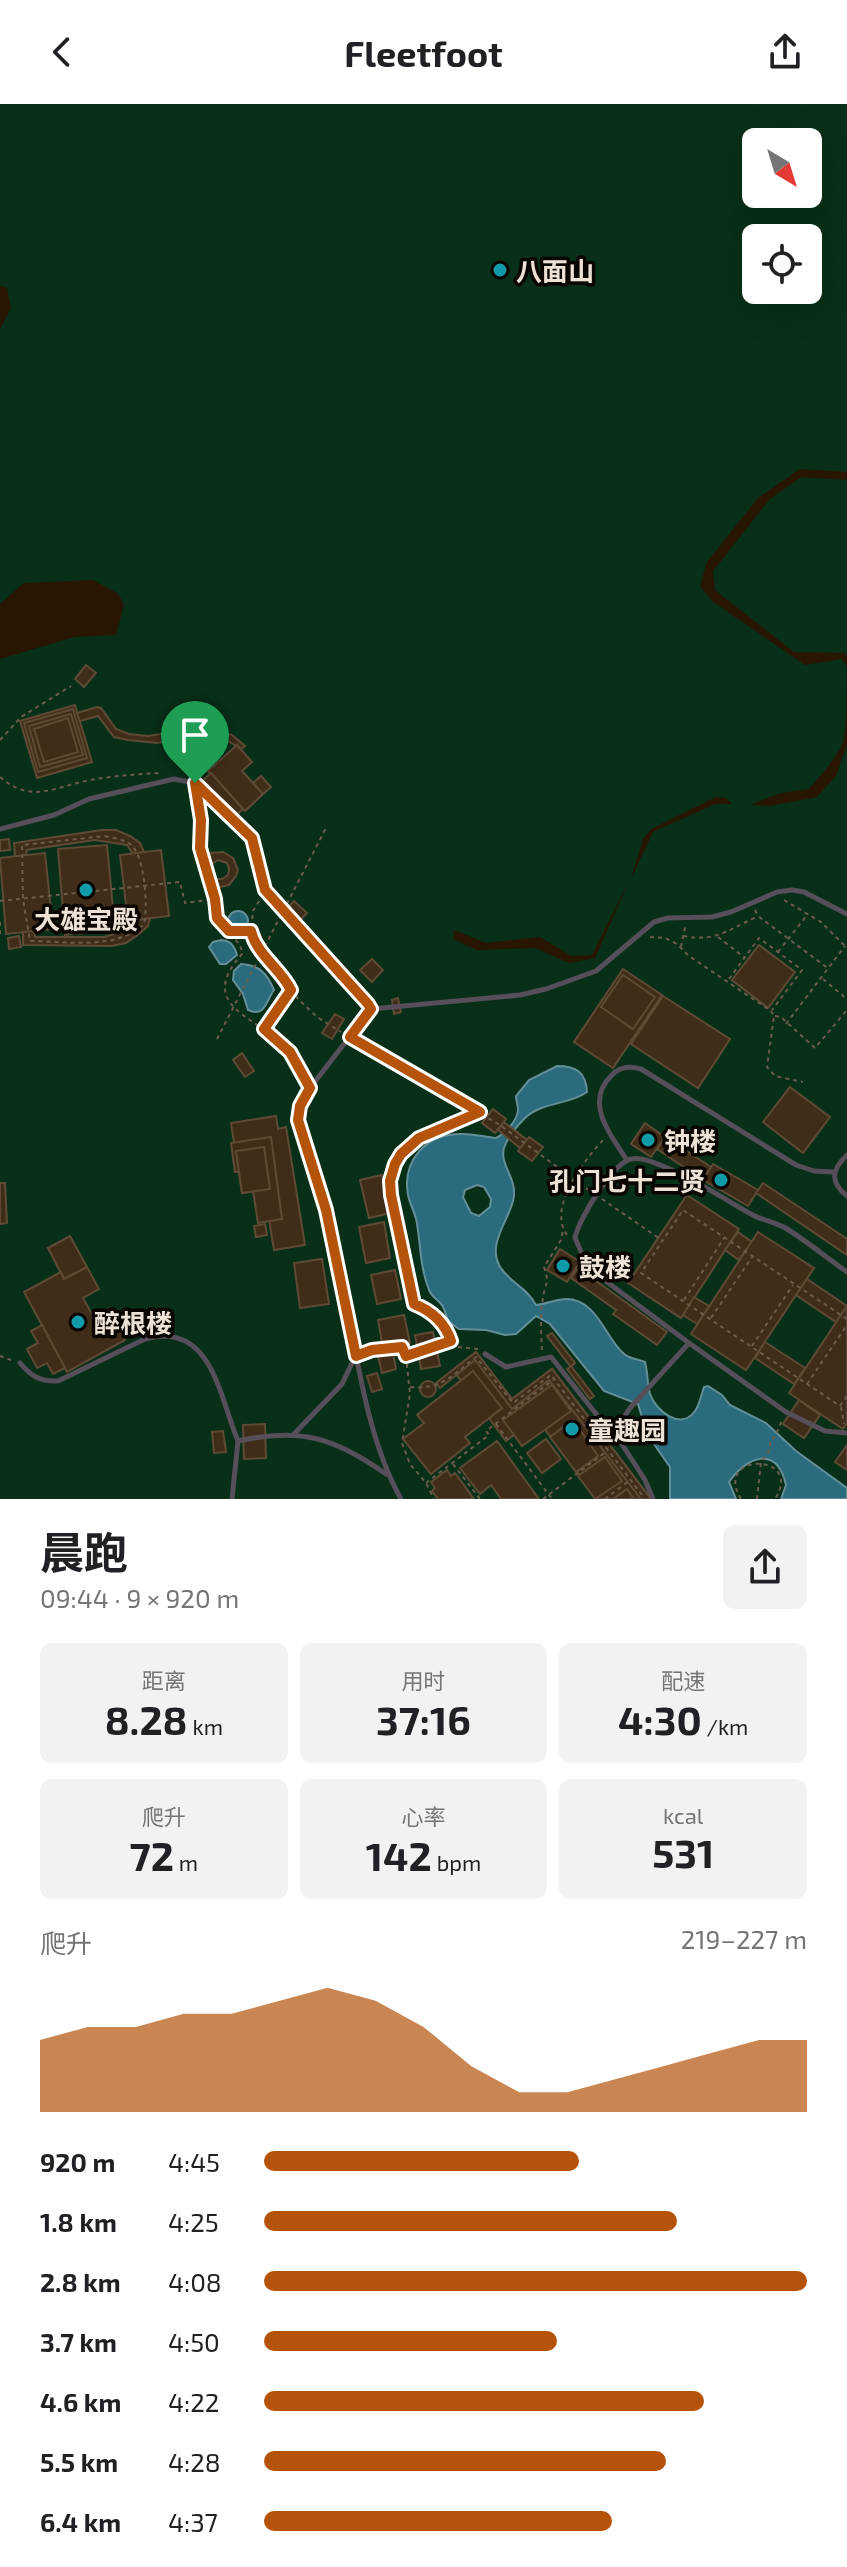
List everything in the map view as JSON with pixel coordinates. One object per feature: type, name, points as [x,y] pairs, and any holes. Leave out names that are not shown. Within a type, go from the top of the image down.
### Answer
[{"type":"lane","points":[[0,829],[54,815],[89,799],[173,779],[195,783],[252,838],[265,890],[337,967],[371,1009]]},
{"type":"lane","points":[[401,1499],[387,1474],[356,1356],[326,1210],[298,1120],[300,1106],[310,1088],[371,1009],[520,995],[546,989],[596,971],[654,922],[668,918],[712,917],[772,894],[792,890],[804,892],[847,914]]},
{"type":"lane","points":[[627,1160],[601,1118],[601,1091],[618,1070],[633,1067],[641,1069],[796,1165],[814,1171],[833,1172]]},
{"type":"lane","points":[[833,1172],[847,1155]]},
{"type":"lane","points":[[846,1433],[825,1431],[786,1412],[607,1282],[586,1260],[575,1242],[579,1224],[612,1175],[627,1160],[641,1159],[670,1169],[758,1218],[779,1224],[847,1272]]},
{"type":"lane","points":[[833,1172],[837,1185],[847,1196]]},
{"type":"lane","points":[[20,1363],[29,1375],[46,1382],[58,1381],[145,1339],[158,1335],[188,1341],[200,1351],[215,1375],[238,1441],[232,1499]]},
{"type":"lane","points":[[616,1434],[618,1425],[630,1408],[689,1343]]},
{"type":"lane","points":[[485,1354],[506,1367],[543,1357],[556,1362],[608,1429],[616,1434],[645,1480],[653,1499]]},
{"type":"lane","points":[[294,1434],[342,1384],[356,1356]]},
{"type":"lane","points":[[238,1441],[273,1434],[294,1434],[349,1448],[387,1474]]},
{"type":"path","points":[[0,740],[21,717],[71,686]]},
{"type":"path","points":[[0,777],[38,793],[89,780],[148,773],[161,772],[173,779]]},
{"type":"path","points":[[195,783],[201,820],[200,848],[215,899],[217,918],[240,943],[243,953],[228,969],[224,988],[229,1002],[244,1018],[264,1029],[290,1052],[310,1088]]},
{"type":"path","points":[[217,1039],[327,826]]},
{"type":"path","points":[[105,836],[133,846],[140,860],[147,910],[144,924],[124,937],[107,941],[30,941],[23,899],[22,845],[105,836]]},
{"type":"path","points":[[0,901],[180,882],[185,903],[215,899]]},
{"type":"path","points":[[265,890],[253,911],[251,931],[254,944],[317,1017],[480,1112],[526,1144]]},
{"type":"path","points":[[772,894],[809,913],[846,947],[786,1024]]},
{"type":"path","points":[[754,901],[758,916],[829,969]]},
{"type":"path","points":[[778,952],[809,913]]},
{"type":"path","points":[[683,936],[717,937],[758,916]]},
{"type":"path","points":[[681,947],[687,918]]},
{"type":"path","points":[[0,922],[0,934]]},
{"type":"path","points":[[229,931],[251,931]]},
{"type":"path","points":[[717,937],[745,958]]},
{"type":"path","points":[[637,939],[665,938],[771,1011],[774,1016],[767,1067],[775,1076],[803,1082]]},
{"type":"path","points":[[728,980],[759,938],[802,970],[771,1011]]},
{"type":"path","points":[[823,979],[847,999]]},
{"type":"path","points":[[264,1029],[291,990]]},
{"type":"path","points":[[774,1016],[781,1017],[815,1048],[847,1010]]},
{"type":"path","points":[[480,1112],[419,1138],[401,1154],[390,1181],[414,1304],[429,1310],[457,1347],[479,1348],[485,1354]]},
{"type":"path","points":[[543,1357],[540,1328],[543,1295],[548,1280],[544,1267],[561,1240],[563,1199],[597,1146],[610,1135]]},
{"type":"path","points":[[846,1433],[840,1406],[641,1273],[683,1210],[847,1319]]},
{"type":"path","points":[[563,1231],[575,1242]]},
{"type":"path","points":[[683,1301],[724,1237]]},
{"type":"path","points":[[710,1319],[752,1256]]},
{"type":"path","points":[[752,1347],[794,1284]]},
{"type":"path","points":[[807,1384],[847,1325]]},
{"type":"path","points":[[406,1356],[451,1341]]},
{"type":"path","points":[[356,1356],[372,1350],[402,1347],[410,1387],[409,1412],[402,1443],[410,1464],[426,1483],[434,1499]]},
{"type":"path","points":[[0,1356],[20,1363]]},
{"type":"path","points":[[410,1387],[426,1389],[439,1384],[476,1357],[517,1408]]},
{"type":"path","points":[[513,1403],[551,1375],[645,1499]]},
{"type":"path","points":[[426,1483],[489,1435],[486,1431],[554,1379]]},
{"type":"path","points":[[840,1406],[847,1396]]},
{"type":"path","points":[[496,1424],[552,1499]]},
{"type":"path","points":[[757,1499],[761,1462],[763,1455],[770,1450],[770,1441],[775,1437],[777,1428]]},
{"type":"path","points":[[543,1499],[608,1450]]},
{"type":"path","points":[[741,1499],[736,1486],[737,1478],[746,1466],[761,1462],[768,1464],[778,1474],[781,1487],[775,1499]]},
{"type":"path","points":[[453,1463],[480,1499]]},
{"type":"path","points":[[605,1499],[630,1480]]},
{"type":"green space","points":[[0,104],[847,104],[847,472],[800,469],[758,498],[707,562],[700,586],[712,601],[805,665],[842,659],[847,667],[843,743],[832,761],[809,789],[781,793],[750,805],[770,806],[817,797],[836,776],[847,744],[847,1499],[0,1499],[0,659],[74,637],[116,635],[124,604],[117,593],[93,580],[24,583],[0,604],[0,329],[11,308],[7,288],[0,285]],"holes":[[[716,797],[726,798],[732,804],[715,804],[653,832],[631,879],[643,839],[651,829]],[[629,881],[595,958],[569,963],[535,948],[477,950],[453,939],[454,930],[486,943],[540,937],[571,956],[592,955]]]},
{"type":"green space","points":[[801,477],[847,480],[847,656],[845,653],[794,652],[715,590],[713,571],[769,500]]},
{"type":"water","points":[[238,911],[245,914],[248,921],[245,928],[238,931],[231,928],[228,921],[231,914]]},
{"type":"water","points":[[221,940],[232,944],[237,955],[226,964],[220,964],[209,947]]},
{"type":"water","points":[[241,964],[262,971],[274,990],[258,1012],[248,1010],[243,994],[233,980],[234,971]]},
{"type":"water","points":[[557,1066],[570,1067],[582,1075],[587,1092],[532,1113],[505,1144],[504,1160],[514,1193],[511,1209],[497,1241],[496,1257],[503,1271],[528,1293],[536,1305],[567,1299],[577,1301],[593,1312],[623,1353],[645,1362],[650,1394],[663,1412],[676,1419],[689,1417],[697,1408],[704,1387],[708,1386],[730,1405],[766,1423],[796,1451],[847,1488],[847,1499],[781,1499],[786,1485],[782,1472],[776,1464],[761,1459],[744,1466],[729,1482],[736,1499],[670,1499],[670,1467],[647,1434],[638,1404],[604,1391],[550,1324],[536,1316],[516,1334],[505,1335],[486,1330],[459,1329],[448,1321],[442,1306],[430,1292],[424,1273],[416,1220],[408,1195],[409,1171],[418,1152],[436,1139],[464,1134],[496,1138],[504,1133],[517,1114],[516,1096],[529,1080]],"holes":[[[477,1185],[484,1187],[491,1199],[490,1207],[479,1216],[471,1213],[463,1197],[465,1190]]]},
{"type":"building","points":[[86,665],[96,673],[84,687],[75,679]]},
{"type":"building","points":[[75,705],[92,762],[37,778],[20,721]]},
{"type":"building","points":[[97,707],[116,729],[129,734],[148,736],[180,731],[211,731],[232,735],[245,746],[241,749],[226,740],[214,738],[186,738],[157,743],[114,737],[98,716],[80,721],[77,713]]},
{"type":"building","points":[[73,709],[87,758],[38,772],[24,723]]},
{"type":"building","points":[[71,714],[83,755],[40,767],[29,726]]},
{"type":"building","points":[[68,718],[78,752],[44,762],[34,729]]},
{"type":"building","points":[[237,745],[252,762],[242,771],[263,794],[245,811],[208,771]]},
{"type":"building","points":[[211,773],[243,809],[235,816],[203,780]]},
{"type":"building","points":[[261,776],[271,787],[263,794],[253,783]]},
{"type":"building","points":[[116,830],[130,836],[140,843],[144,852],[133,854],[127,845],[95,840],[27,850],[26,855],[15,857],[14,843]]},
{"type":"building","points":[[9,839],[10,850],[0,851],[0,840]]},
{"type":"building","name":"大雄宝殿","points":[[107,845],[115,930],[65,935],[58,849]]},
{"type":"building","points":[[161,850],[169,916],[128,921],[120,855]]},
{"type":"building","points":[[223,852],[233,858],[238,870],[229,885],[216,888],[206,882],[201,866],[211,853]],"holes":[[[218,860],[227,863],[228,875],[215,879],[209,871],[210,865]]]},
{"type":"building","points":[[45,853],[53,929],[6,934],[0,858]]},
{"type":"building","points":[[294,901],[307,913],[300,920],[288,907]]},
{"type":"building","points":[[150,918],[148,926],[139,934],[126,943],[112,946],[23,945],[23,932],[34,931],[35,937],[104,937]]},
{"type":"building","points":[[19,936],[21,947],[9,949],[8,938]]},
{"type":"building","points":[[759,945],[795,972],[768,1008],[732,980]]},
{"type":"building","points":[[372,959],[383,970],[372,982],[360,970]]},
{"type":"building","points":[[623,969],[662,995],[613,1068],[574,1042]]},
{"type":"building","points":[[623,975],[655,997],[633,1029],[601,1007]]},
{"type":"building","points":[[663,996],[730,1039],[698,1088],[631,1044]]},
{"type":"building","points":[[398,998],[401,1012],[394,1014],[392,1000]]},
{"type":"building","points":[[335,1014],[344,1019],[332,1039],[322,1033]]},
{"type":"building","points":[[242,1053],[254,1071],[245,1077],[233,1060]]},
{"type":"building","points":[[790,1087],[830,1117],[803,1153],[763,1122]]},
{"type":"building","points":[[493,1109],[506,1119],[495,1133],[482,1123]]},
{"type":"building","points":[[276,1116],[278,1129],[286,1127],[305,1245],[274,1250],[256,1140],[234,1143],[231,1123]]},
{"type":"building","points":[[504,1122],[527,1140],[520,1148],[498,1130]]},
{"type":"building","name":"钟楼","points":[[645,1123],[665,1137],[651,1157],[631,1144]]},
{"type":"building","points":[[271,1137],[282,1219],[258,1223],[253,1191],[242,1193],[231,1143]]},
{"type":"building","points":[[529,1137],[543,1147],[532,1161],[518,1151]]},
{"type":"building","points":[[665,1137],[711,1167],[703,1180],[657,1149]]},
{"type":"building","points":[[264,1147],[270,1189],[242,1193],[236,1151]]},
{"type":"building","points":[[713,1164],[758,1190],[748,1206],[703,1180]]},
{"type":"building","points":[[382,1175],[391,1213],[369,1218],[360,1180]]},
{"type":"building","points":[[0,1183],[5,1183],[7,1223],[0,1224]]},
{"type":"building","points":[[763,1183],[847,1239],[847,1255],[756,1193]]},
{"type":"building","points":[[687,1195],[739,1229],[681,1318],[628,1283]]},
{"type":"building","points":[[384,1222],[390,1258],[366,1263],[359,1227]]},
{"type":"building","points":[[265,1224],[267,1235],[256,1237],[254,1226]]},
{"type":"building","points":[[738,1232],[752,1242],[739,1260],[725,1250]]},
{"type":"building","points":[[758,1232],[814,1268],[746,1370],[691,1334]]},
{"type":"building","points":[[70,1236],[87,1267],[64,1279],[48,1248]]},
{"type":"building","name":"鼓楼","points":[[560,1249],[580,1262],[567,1282],[547,1270]]},
{"type":"building","points":[[322,1259],[329,1304],[300,1308],[294,1263]]},
{"type":"building","name":"醉根楼","points":[[87,1267],[99,1289],[83,1298],[94,1318],[109,1309],[125,1340],[67,1372],[24,1292],[61,1272],[64,1279]]},
{"type":"building","points":[[578,1268],[667,1332],[657,1345],[613,1314],[616,1310],[571,1278]]},
{"type":"building","points":[[395,1270],[401,1299],[377,1304],[371,1275]]},
{"type":"building","points":[[807,1279],[847,1306],[836,1322],[796,1295]]},
{"type":"building","points":[[694,1297],[709,1306],[697,1324],[683,1315]]},
{"type":"building","points":[[847,1306],[847,1423],[843,1429],[789,1393]]},
{"type":"building","points":[[404,1315],[410,1343],[383,1348],[378,1320]]},
{"type":"building","points":[[42,1325],[65,1368],[53,1374],[47,1363],[37,1368],[27,1349],[38,1343],[31,1331]]},
{"type":"building","points":[[433,1332],[440,1366],[421,1369],[415,1335]]},
{"type":"building","points":[[552,1333],[575,1363],[571,1367],[547,1336]]},
{"type":"building","points":[[765,1342],[805,1368],[794,1384],[755,1358]]},
{"type":"building","name":"童趣园","points":[[476,1352],[512,1399],[552,1369],[651,1499],[598,1499],[536,1418],[506,1441],[453,1370]]},
{"type":"building","points":[[476,1352],[512,1399],[552,1369],[651,1499],[641,1499],[549,1380],[512,1409],[475,1360],[440,1388],[436,1383]]},
{"type":"building","points":[[393,1353],[396,1369],[382,1373],[378,1356]]},
{"type":"building","points":[[571,1366],[594,1396],[590,1399],[567,1369]]},
{"type":"building","points":[[473,1371],[502,1408],[465,1437],[470,1443],[431,1474],[403,1439],[424,1423],[417,1415]]},
{"type":"building","points":[[377,1373],[382,1389],[372,1392],[367,1376]]},
{"type":"building","points":[[428,1381],[436,1389],[428,1397],[420,1389]]},
{"type":"building","points":[[552,1385],[571,1411],[522,1446],[503,1420]]},
{"type":"building","points":[[799,1400],[820,1415],[804,1438],[783,1424]]},
{"type":"building","points":[[573,1420],[598,1456],[576,1472],[550,1437]]},
{"type":"building","points":[[265,1424],[266,1458],[244,1459],[243,1425]]},
{"type":"building","points":[[223,1431],[226,1452],[214,1453],[212,1432]]},
{"type":"building","points":[[546,1439],[561,1459],[542,1473],[527,1453]]},
{"type":"building","points":[[497,1441],[539,1499],[501,1499],[491,1485],[480,1494],[460,1468]]},
{"type":"building","points":[[847,1445],[847,1470],[835,1462]]},
{"type":"building","points":[[605,1457],[622,1481],[595,1499],[578,1476]]},
{"type":"building","points":[[447,1470],[451,1476],[455,1473],[474,1499],[438,1499],[432,1491],[435,1488],[431,1482]]},
{"type":"building","points":[[627,1489],[634,1499],[613,1499]]},
{"type":"place","name":"八面山","points":[[500,270]]},
{"type":"place","name":"大雄宝殿","points":[[86,890]]},
{"type":"place","name":"钟楼","points":[[648,1140]]},
{"type":"place","name":"孔门七十二贤","points":[[721,1180]]},
{"type":"place","name":"鼓楼","points":[[563,1266]]},
{"type":"place","name":"醉根楼","points":[[78,1322]]},
{"type":"place","name":"童趣园","points":[[572,1429]]},
{"type":"route","points":[[195,783],[252,838],[265,890],[368,1004],[371,1009],[350,1037],[480,1112],[419,1138],[401,1154],[390,1181],[414,1304],[429,1310],[441,1322],[451,1341],[406,1356],[402,1347],[372,1350],[356,1356],[326,1210],[298,1120],[300,1106],[310,1088],[290,1052],[264,1029],[291,990],[254,944],[251,931],[229,931],[217,918],[215,899],[200,848],[201,820],[195,783]]}]
